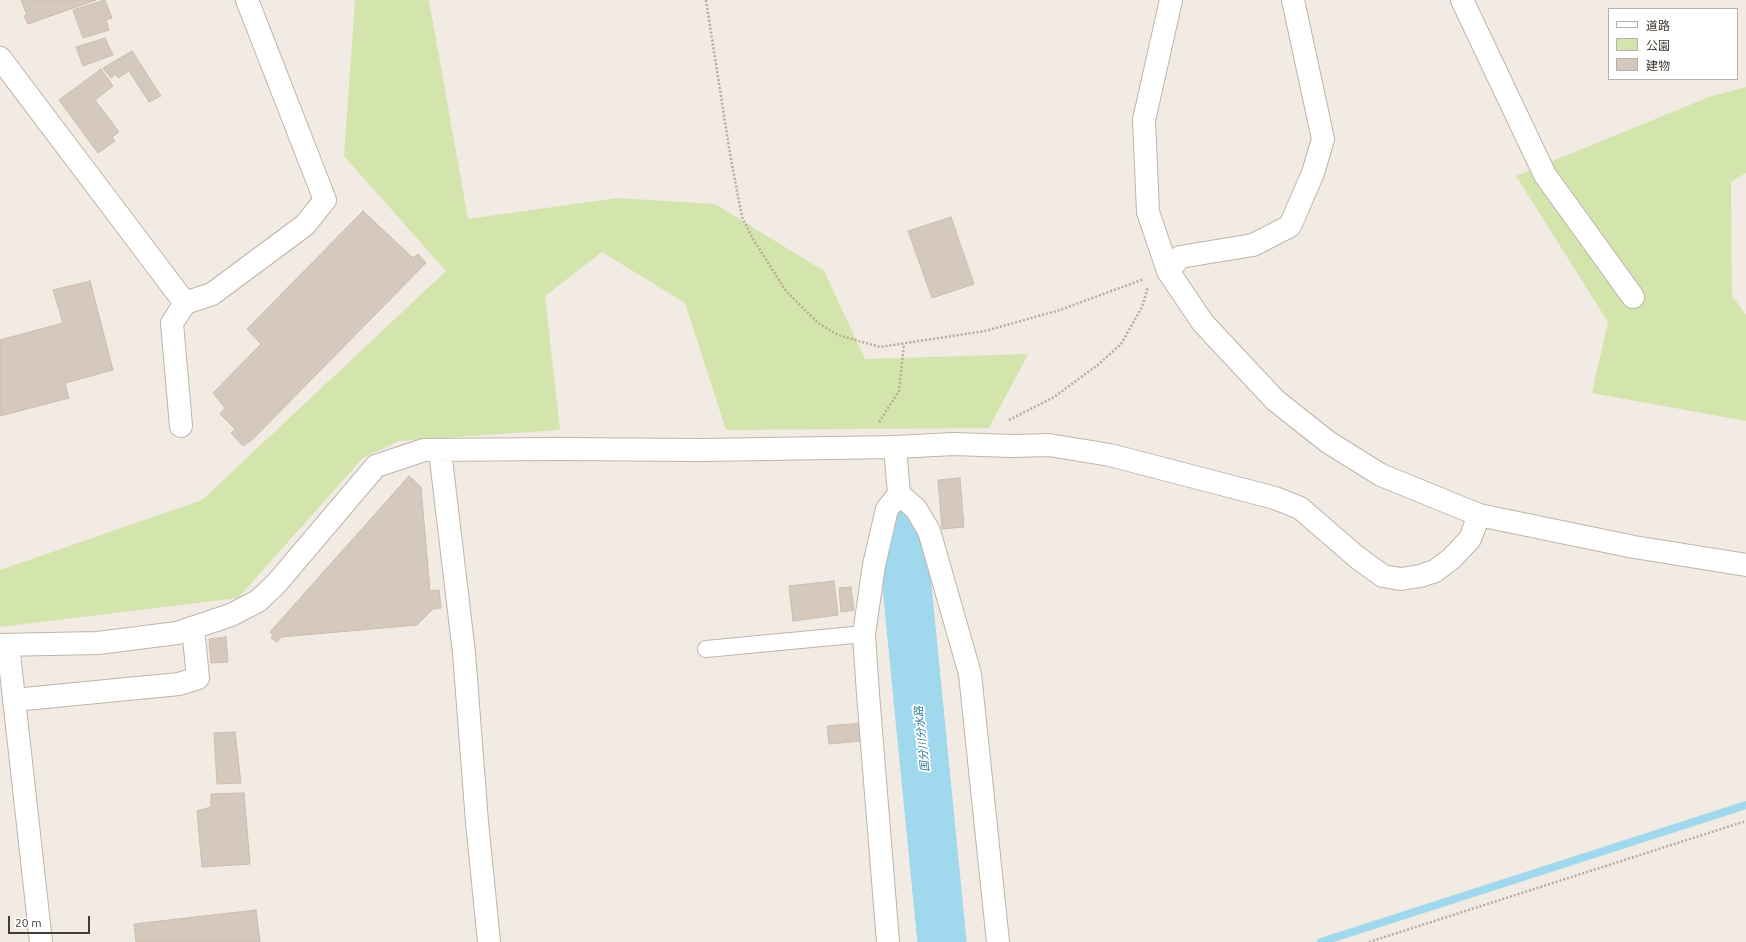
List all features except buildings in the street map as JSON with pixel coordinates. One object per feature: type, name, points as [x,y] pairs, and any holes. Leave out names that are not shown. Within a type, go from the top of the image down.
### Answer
[{"type":"street","points":[[181,426],[172,323],[185,303],[212,294],[305,226],[325,200],[247,0]]},
{"type":"street","points":[[1171,0],[1144,120],[1148,212],[1159,274],[1275,400],[1328,442],[1381,475],[1479,515],[1634,547],[1746,565]]},
{"type":"street","points":[[1159,274],[1180,257],[1253,245],[1290,226],[1313,173],[1323,139],[1293,0]]},
{"type":"street","points":[[1462,0],[1545,175],[1633,298]]},
{"type":"street","points":[[0,58],[185,303]]},
{"type":"street","points":[[41,942],[14,700],[4,645],[98,643],[177,633],[231,615],[258,601],[276,584],[376,466],[424,450],[702,450],[863,446],[895,447],[954,444],[1012,446],[1049,445],[1110,455],[1275,498],[1300,508],[1358,558],[1383,576],[1401,579],[1420,576],[1435,571],[1451,559],[1470,539],[1479,515]]},
{"type":"street","points":[[888,942],[864,634],[874,565],[887,509],[899,494],[895,447]]},
{"type":"street","points":[[440,451],[464,653],[477,822],[489,942]]},
{"type":"street","points":[[899,494],[916,509],[929,531],[970,674],[998,942]]},
{"type":"street","points":[[14,700],[179,684],[198,678],[193,628]]},
{"type":"lane","points":[[706,649],[864,634]]},
{"type":"path","points":[[706,0],[731,161],[742,217],[786,291],[818,323],[838,335],[880,347],[904,344],[985,331],[1060,310],[1159,274]]},
{"type":"path","points":[[1006,421],[1054,397],[1099,364],[1121,344],[1159,274]]},
{"type":"path","points":[[863,446],[899,391],[904,344]]},
{"type":"path","points":[[1369,942],[1746,821]]},
{"type":"green space","points":[[355,0],[429,0],[468,219],[617,198],[715,204],[824,271],[865,359],[1028,354],[989,428],[726,430],[685,303],[602,252],[545,296],[560,430],[399,441],[363,458],[238,598],[0,627],[0,570],[202,500],[446,271],[344,156]]},
{"type":"green space","points":[[1746,87],[1746,173],[1731,182],[1732,296],[1746,315],[1746,421],[1592,393],[1608,322],[1516,176],[1709,97]]},
{"type":"waterway","name":"国分川分水路","points":[[902,536],[942,942]]},
{"type":"waterway","points":[[1321,942],[1746,805]]}]
